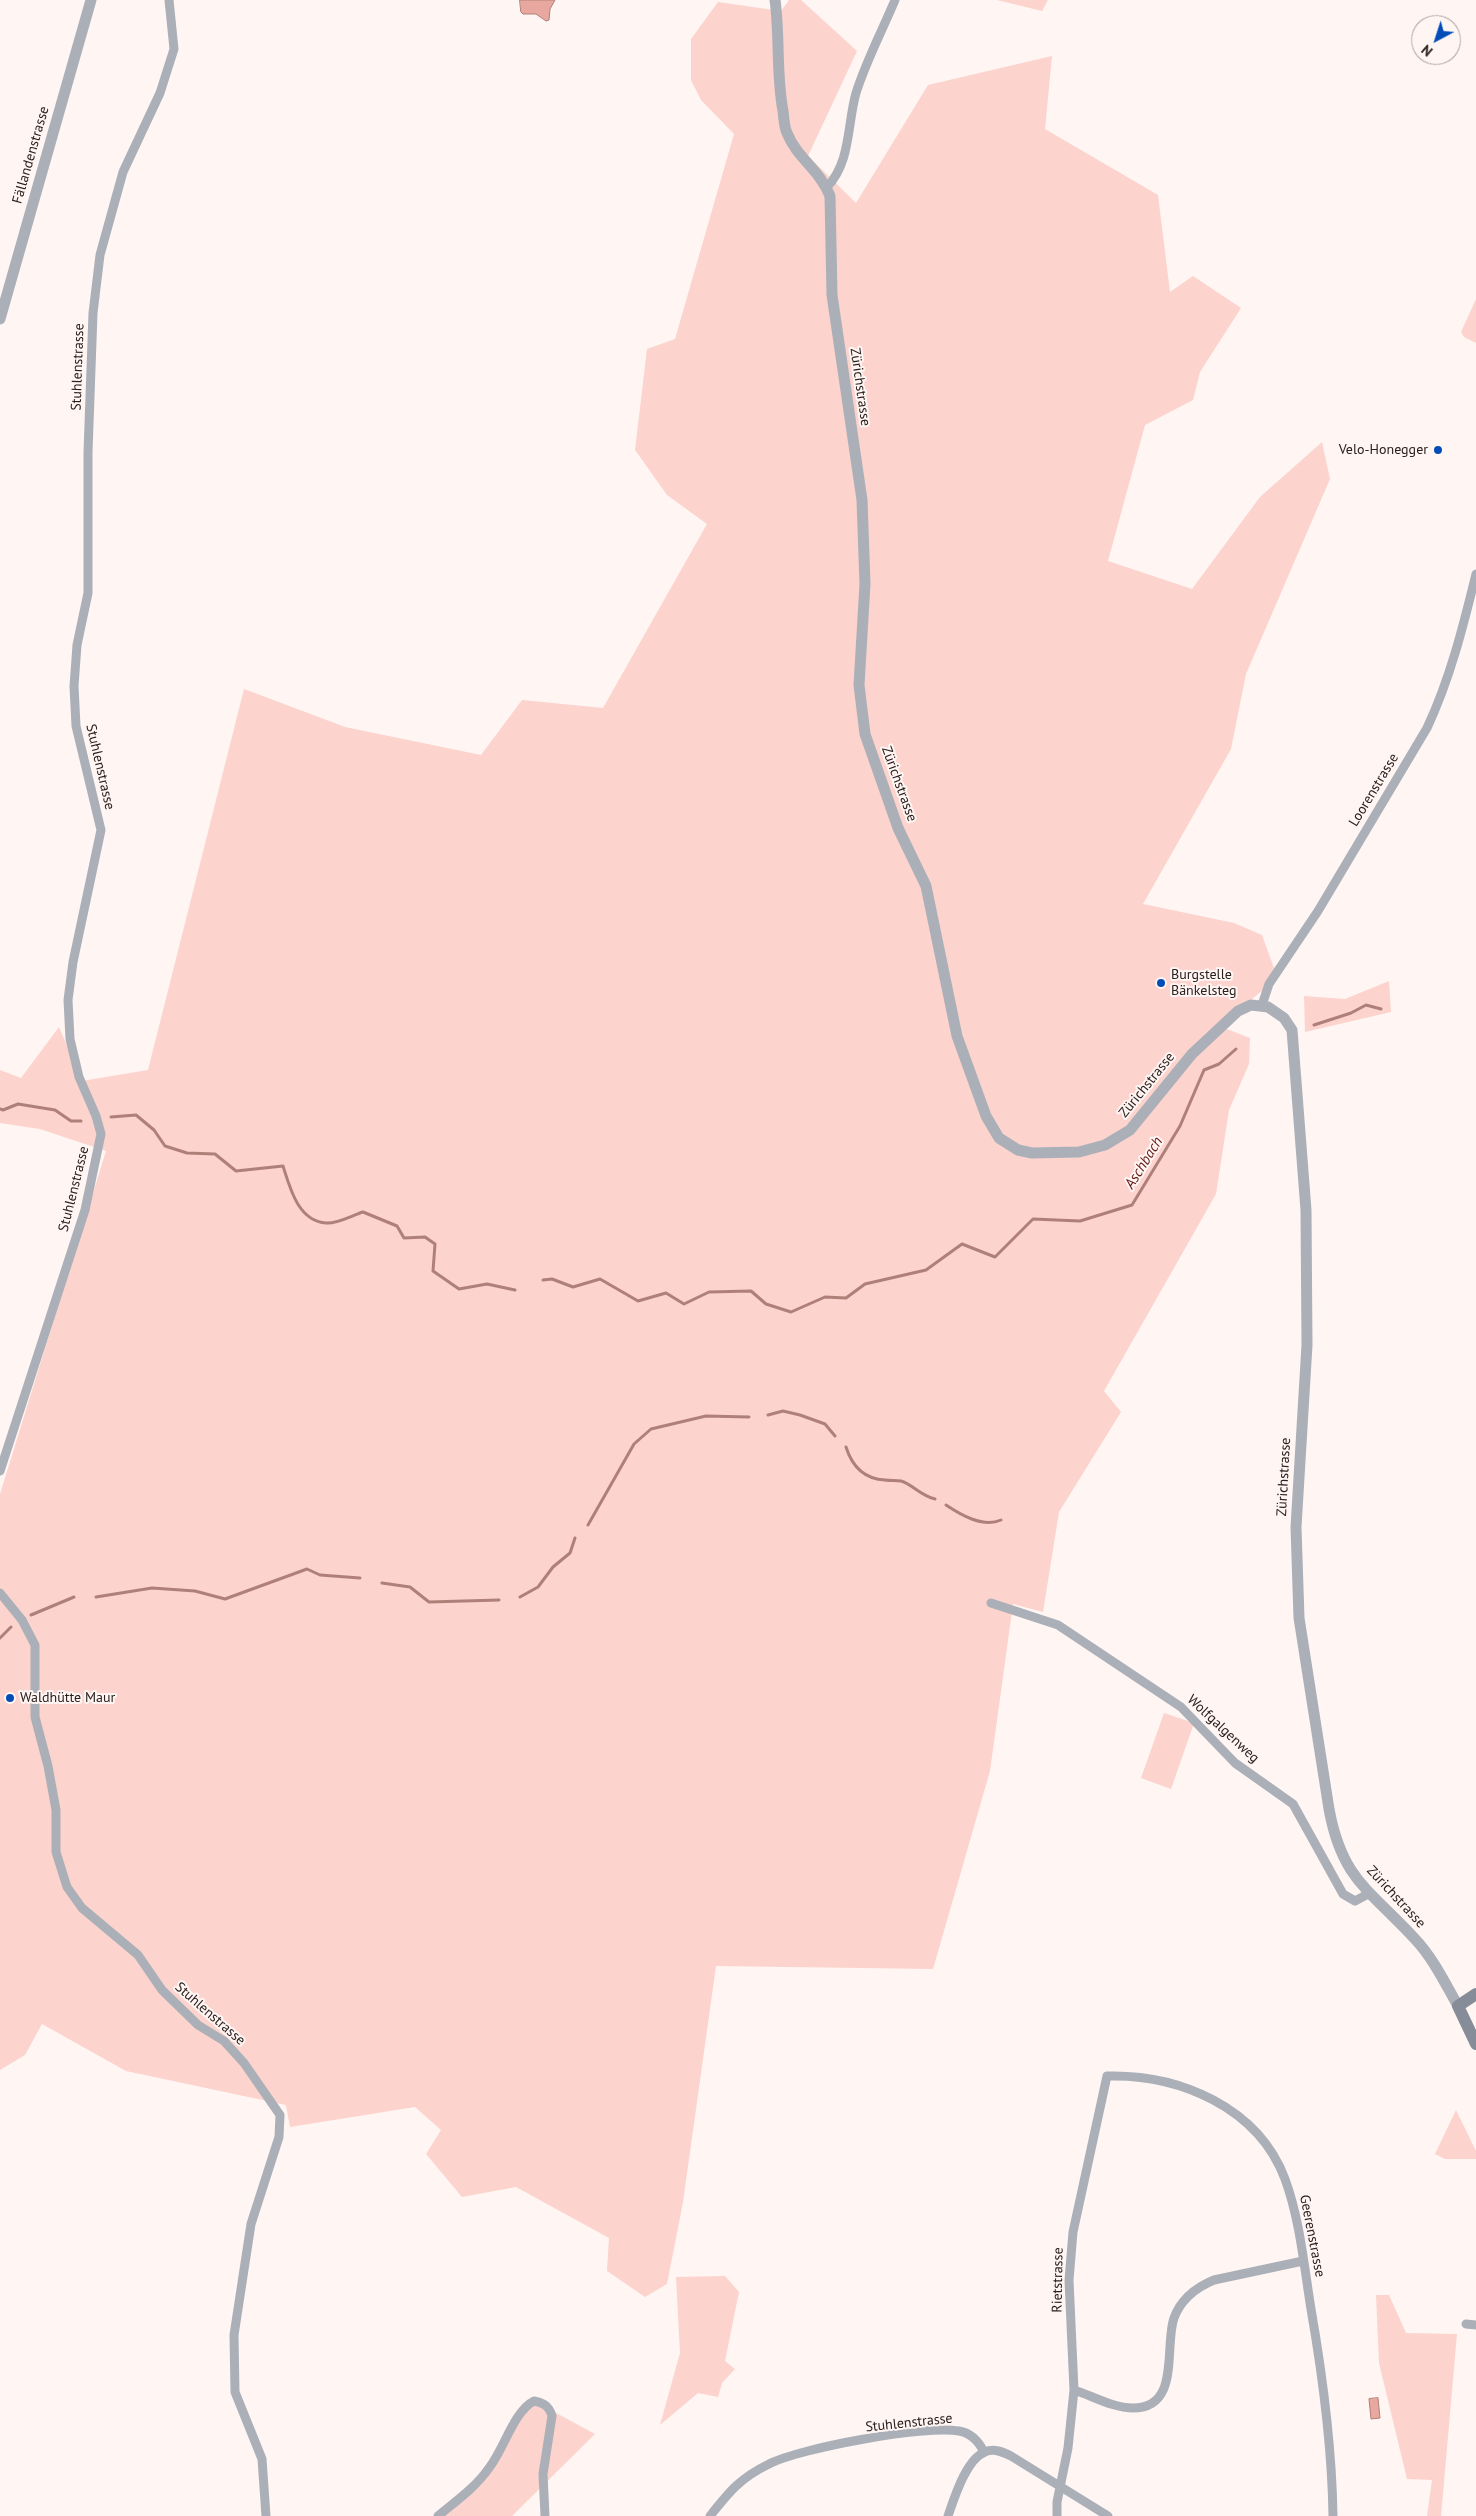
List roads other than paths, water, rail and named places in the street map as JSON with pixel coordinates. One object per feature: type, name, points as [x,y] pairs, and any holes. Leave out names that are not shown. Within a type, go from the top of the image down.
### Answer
[{"type":"main road","points":[[1458,2006],[1476,1994]]},
{"type":"main road","name":"Zürichstrasse","points":[[1458,2006],[1476,2044]]},
{"type":"street","name":"Fällandenstrasse","points":[[0,319],[91,0]]},
{"type":"street","name":"Stuhlenstrasse","points":[[0,1471],[85,1210],[101,1134],[96,1116],[79,1077],[70,1039],[68,1000],[73,962],[101,830],[76,726],[74,686],[77,645],[88,593],[88,452],[94,314],[100,255],[123,172],[160,93],[174,49],[169,0]]},
{"type":"street","name":"Zürichstrasse","points":[[775,0],[779,93],[786,132],[798,152],[819,174],[830,196],[832,295],[862,500],[865,584],[859,685],[865,734],[898,828],[926,886],[958,1036],[986,1116],[999,1138],[1018,1150],[1071,1152],[1105,1145],[1130,1130],[1192,1054],[1238,1011],[1251,1005],[1262,1005],[1276,1010],[1288,1022],[1292,1030],[1306,1210],[1307,1345],[1296,1527],[1300,1618],[1334,1837],[1347,1865],[1368,1894],[1416,1940],[1442,1978],[1458,2006]]},
{"type":"street","points":[[827,188],[835,179],[844,160],[856,93],[895,0]]},
{"type":"street","name":"Loorenstrasse","points":[[1262,1005],[1269,984],[1318,910],[1427,728],[1441,698],[1457,652],[1476,574]]},
{"type":"street","name":"Stuhlenstrasse","points":[[0,1593],[22,1620],[35,1646],[35,1717],[56,1810],[56,1852],[67,1887],[82,1908],[138,1955],[162,1990],[198,2025],[224,2041],[244,2063],[280,2115],[279,2137],[251,2224],[234,2335],[235,2392],[262,2459],[266,2516]]},
{"type":"street","name":"Wolfgalgenweg","points":[[991,1603],[1058,1624],[1181,1707],[1235,1763],[1294,1804],[1343,1894],[1355,1900],[1368,1894]]},
{"type":"street","name":"Geerenstrasse","points":[[1107,2076],[1155,2080],[1195,2090],[1213,2098],[1246,2123],[1273,2155],[1284,2177],[1294,2212],[1303,2261],[1328,2414],[1333,2516]]},
{"type":"street","name":"Rietstrasse","points":[[1057,2516],[1057,2502],[1061,2487],[1074,2390],[1069,2280],[1073,2232],[1107,2076]]},
{"type":"street","points":[[1074,2390],[1119,2406],[1132,2408],[1148,2404],[1162,2393],[1168,2381],[1171,2328],[1183,2302],[1192,2292],[1203,2284],[1214,2280],[1303,2261]]},
{"type":"street","points":[[1466,2324],[1476,2325]]},
{"type":"street","points":[[438,2516],[475,2486],[501,2452],[522,2409],[534,2401],[543,2403],[550,2409],[552,2416],[543,2474],[545,2516]]},
{"type":"street","name":"Stuhlenstrasse","points":[[710,2516],[736,2484],[770,2463],[799,2452],[940,2430],[960,2431],[968,2434],[975,2438],[984,2452]]},
{"type":"street","points":[[948,2516],[971,2465],[984,2452],[994,2450],[1011,2456],[1108,2516]]},
{"type":"waterway","name":"Aschbach","points":[[1314,1025],[1351,1013],[1366,1005],[1381,1009]]},
{"type":"waterway","name":"Aschbach","points":[[543,1280],[552,1279],[573,1287],[600,1279],[638,1301],[666,1293],[684,1304],[709,1292],[751,1291],[766,1304],[791,1312],[825,1297],[846,1298],[865,1284],[926,1270],[962,1244],[995,1257],[1033,1219],[1080,1221],[1132,1205],[1180,1126],[1204,1070],[1219,1064],[1236,1049]]},
{"type":"waterway","name":"Aschbach","points":[[0,1109],[3,1110],[18,1104],[55,1110],[71,1121],[81,1121]]},
{"type":"waterway","name":"Aschbach","points":[[111,1117],[136,1115],[154,1130],[165,1146],[187,1153],[215,1154],[236,1171],[283,1166],[297,1202],[302,1210],[316,1221],[335,1222],[363,1212],[397,1226],[404,1238],[425,1237],[435,1244],[433,1271],[459,1289],[487,1284],[515,1290]]},
{"type":"waterway","points":[[768,1415],[783,1411],[800,1415],[825,1424],[835,1436]]},
{"type":"waterway","points":[[588,1525],[634,1444],[651,1429],[706,1416],[749,1417]]},
{"type":"waterway","points":[[846,1447],[855,1466],[865,1474],[878,1479],[901,1481],[935,1499]]},
{"type":"waterway","points":[[946,1505],[972,1519],[987,1522],[1001,1520]]},
{"type":"waterway","points":[[520,1597],[538,1587],[553,1567],[570,1553],[575,1538]]},
{"type":"waterway","points":[[96,1597],[152,1588],[195,1591],[225,1599],[307,1569],[320,1575],[360,1578]]},
{"type":"waterway","points":[[382,1583],[410,1587],[429,1602],[499,1600]]},
{"type":"waterway","points":[[31,1615],[74,1597]]},
{"type":"waterway","points":[[0,1638],[11,1627]]},
{"type":"place","name":"Velo-Honegger","points":[[1438,450]]},
{"type":"place","name":"Burgstelle Bänkelsteg","points":[[1161,983]]},
{"type":"place","name":"Waldhütte Maur","points":[[10,1698]]}]
